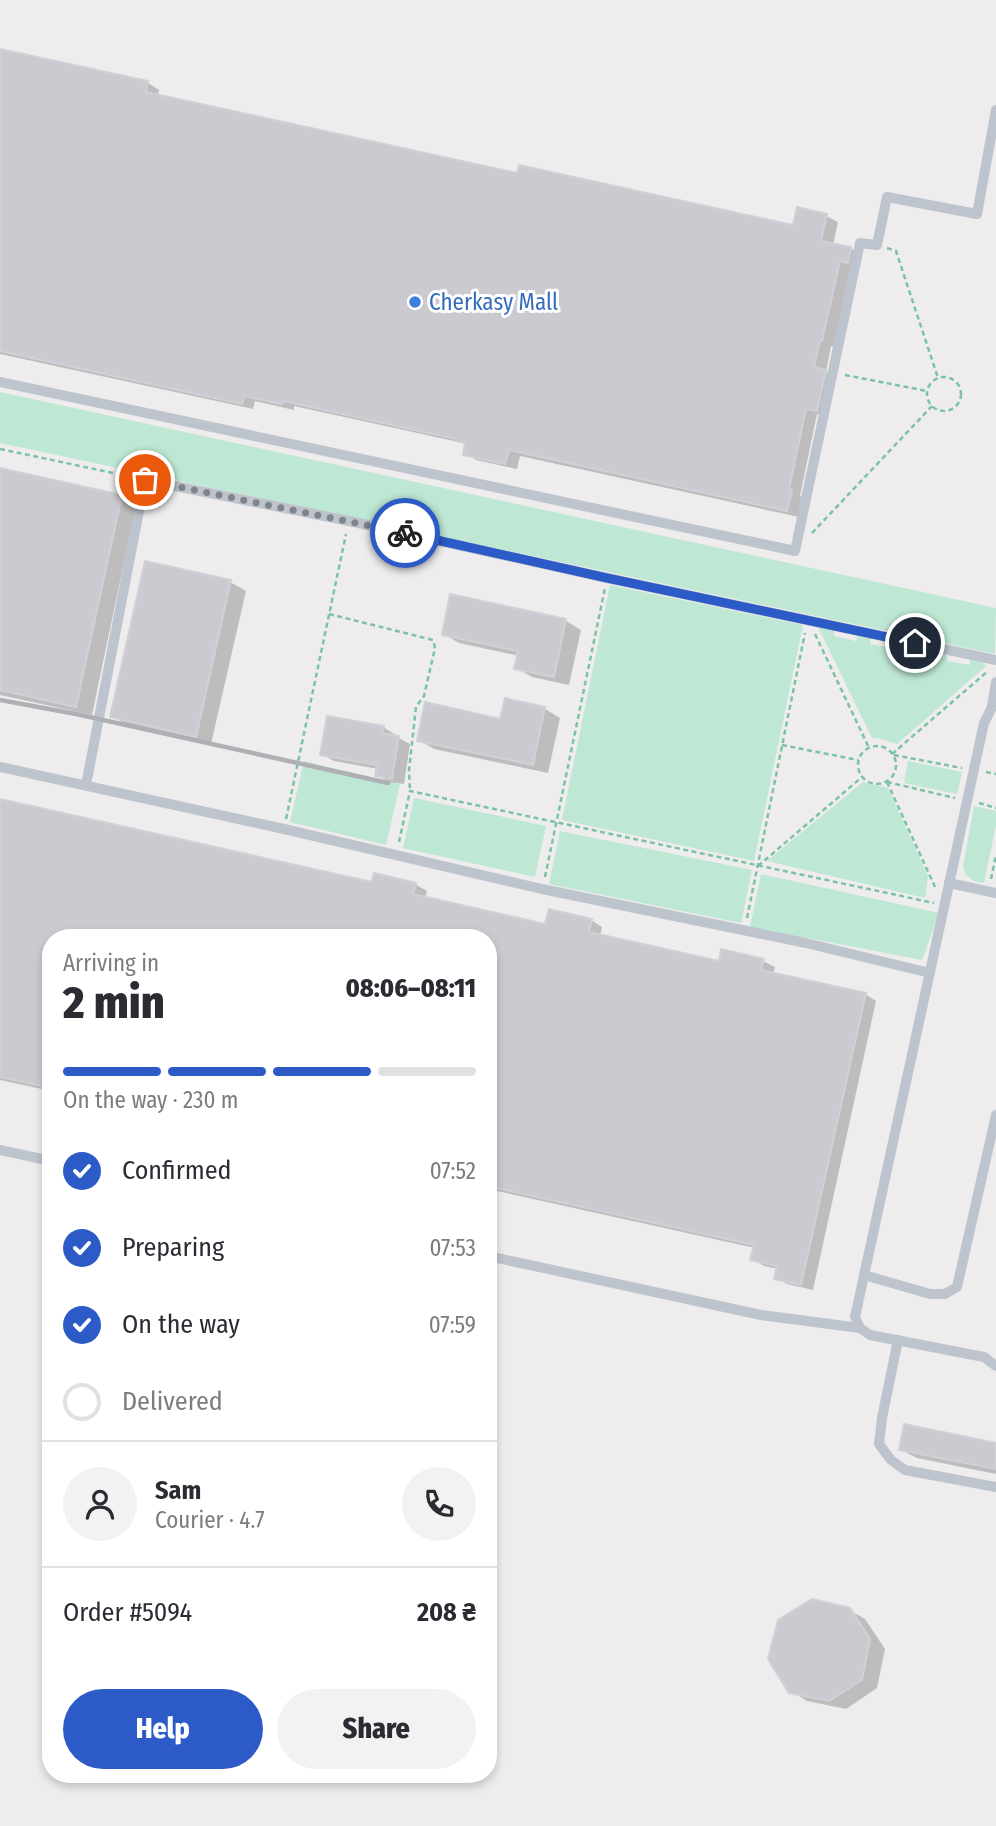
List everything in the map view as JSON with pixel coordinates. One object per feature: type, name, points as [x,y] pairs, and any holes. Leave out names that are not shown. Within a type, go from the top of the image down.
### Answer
[{"type":"lane","points":[[0,382],[795,551],[860,243],[877,244],[887,197],[977,214],[996,110]]},
{"type":"lane","points":[[86,785],[145,480],[808,619],[996,662]]},
{"type":"lane","points":[[860,1328],[855,1317],[973,770],[984,723],[994,705],[996,682]]},
{"type":"lane","points":[[0,767],[930,973]]},
{"type":"lane","points":[[949,883],[992,892]]},
{"type":"lane","points":[[864,1275],[930,1294],[945,1294],[957,1287],[996,1115]]},
{"type":"lane","points":[[0,1150],[42,1159]]},
{"type":"lane","points":[[497,1258],[761,1315],[860,1328],[870,1335],[984,1357],[996,1366]]},
{"type":"lane","points":[[898,1340],[879,1444],[891,1460],[905,1470],[996,1487]]},
{"type":"path","points":[[896,251],[938,378]]},
{"type":"path","points":[[832,373],[927,391]]},
{"type":"path","points":[[938,378],[948,378],[954,380],[960,389],[960,400],[953,408],[942,411],[932,406],[927,391],[938,378]]},
{"type":"path","points":[[795,551],[932,406]]},
{"type":"path","points":[[0,449],[145,480]]},
{"type":"path","points":[[284,829],[349,521]]},
{"type":"path","points":[[542,889],[607,578]]},
{"type":"path","points":[[329,614],[433,640],[435,648],[424,696],[416,707],[409,770],[410,791],[396,855]]},
{"type":"path","points":[[744,930],[808,619]]},
{"type":"path","points":[[808,619],[869,748]]},
{"type":"path","points":[[893,755],[996,662]]},
{"type":"path","points":[[781,745],[858,760]]},
{"type":"path","points":[[887,782],[896,768],[893,755],[885,747],[869,748],[861,754],[857,767],[869,783],[875,785],[887,782],[996,808]]},
{"type":"path","points":[[893,755],[996,774]]},
{"type":"path","points":[[757,866],[862,777]]},
{"type":"path","points":[[887,782],[944,905]]},
{"type":"path","points":[[410,791],[944,905]]},
{"type":"path","points":[[992,892],[996,855]]},
{"type":"green space","points":[[0,392],[996,608],[995,654],[0,443]]},
{"type":"green space","points":[[610,585],[803,625],[754,861],[562,820]]},
{"type":"green space","points":[[818,627],[834,630],[834,636],[856,641],[858,635],[871,638],[870,644],[892,648],[895,644],[912,646],[911,652],[931,656],[933,651],[946,655],[947,661],[970,665],[970,658],[986,666],[897,744],[872,738]]},
{"type":"green space","points":[[304,761],[400,784],[386,845],[290,822]]},
{"type":"green space","points":[[908,761],[962,772],[957,794],[904,783]]},
{"type":"green space","points":[[863,782],[888,788],[928,876],[925,898],[767,861]]},
{"type":"green space","points":[[414,798],[546,826],[535,877],[403,848]]},
{"type":"green space","points":[[974,806],[996,811],[996,825],[984,883],[970,879],[963,867]]},
{"type":"green space","points":[[560,831],[752,870],[741,923],[549,884]]},
{"type":"green space","points":[[761,874],[939,913],[922,960],[750,927]]},
{"type":"building","name":"Cherkasy Mall","points":[[0,49],[148,81],[146,92],[517,173],[519,165],[793,225],[797,207],[827,214],[821,241],[851,247],[848,263],[840,261],[820,341],[814,367],[826,370],[817,411],[806,409],[787,511],[509,450],[505,464],[463,455],[465,443],[456,439],[283,401],[282,404],[244,396],[242,404],[0,351]]},
{"type":"building","points":[[0,468],[122,495],[76,707],[0,690]]},
{"type":"building","points":[[145,561],[231,580],[196,737],[110,717]]},
{"type":"building","points":[[450,594],[566,619],[554,677],[514,669],[518,651],[442,635]]},
{"type":"building","points":[[505,698],[545,707],[533,765],[417,741],[425,702],[500,719]]},
{"type":"building","points":[[327,716],[384,726],[382,733],[399,736],[392,779],[375,776],[377,765],[320,755]]},
{"type":"building","points":[[0,799],[372,882],[374,873],[416,883],[413,894],[545,924],[549,909],[592,919],[589,932],[719,961],[721,949],[764,959],[761,970],[866,993],[801,1285],[774,1279],[777,1266],[750,1260],[754,1245],[497,1188],[497,929],[42,929],[42,1086],[0,1077]]},
{"type":"building","points":[[904,1424],[996,1443],[996,1469],[899,1450]]},
{"type":"building","points":[[812,1599],[850,1608],[870,1639],[862,1680],[829,1701],[789,1693],[768,1659],[778,1620]]},
{"type":"railway","points":[[0,700],[76,714],[388,783]]},
{"type":"way so far","points":[[145,480],[405,533]]},
{"type":"place","name":"Cherkasy Mall","points":[[415,302]]},
{"type":"route","points":[[405,533],[915,643]]}]
